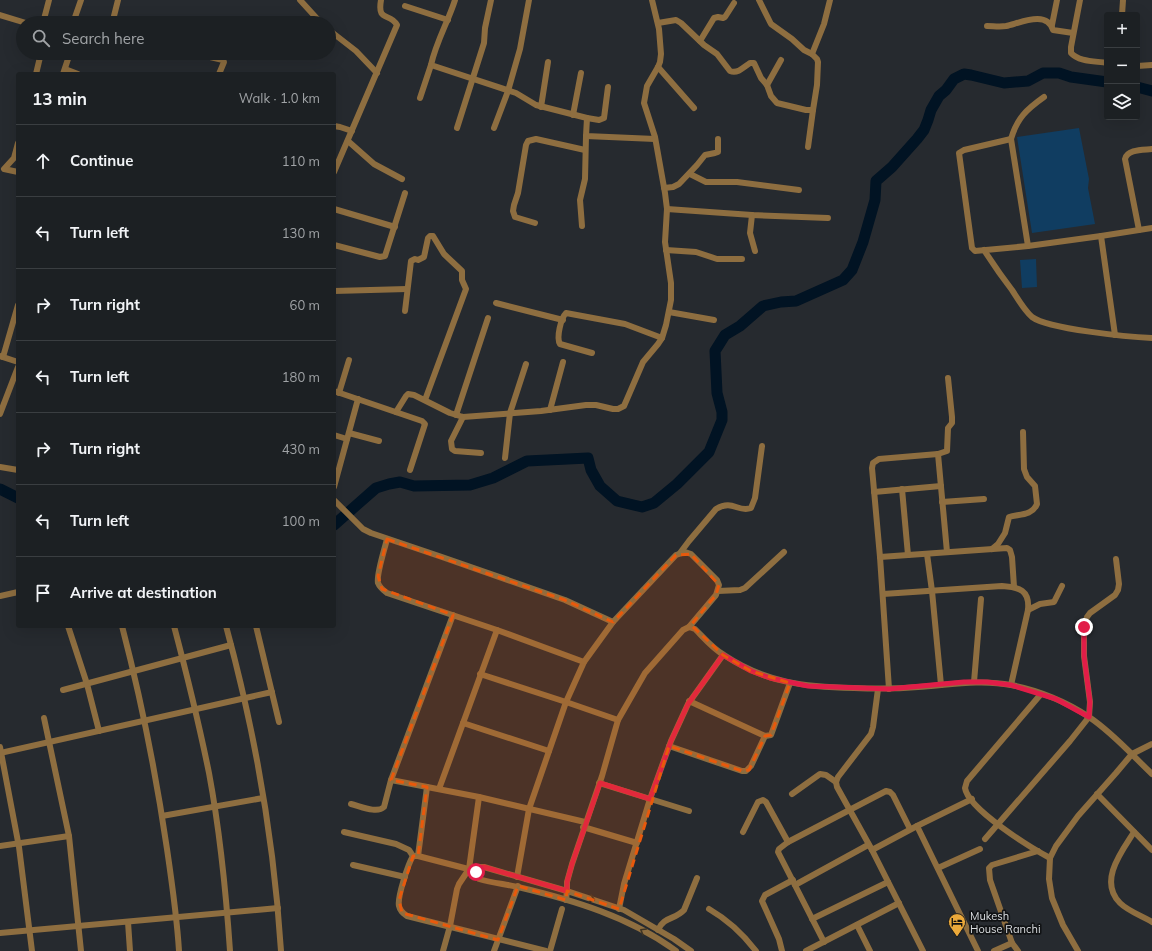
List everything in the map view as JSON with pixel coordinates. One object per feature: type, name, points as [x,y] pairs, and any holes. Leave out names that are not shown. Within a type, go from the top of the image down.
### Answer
[{"type":"street","points":[[44,16],[49,0]]},
{"type":"street","points":[[75,16],[81,0]]},
{"type":"street","points":[[114,16],[118,0]]},
{"type":"street","points":[[300,0],[315,16]]},
{"type":"street","points":[[336,168],[398,25],[381,13],[381,0]]},
{"type":"street","points":[[420,98],[436,48],[455,0]]},
{"type":"street","points":[[457,128],[484,44],[485,28],[492,0]]},
{"type":"street","points":[[494,128],[508,90],[520,49],[529,0]]},
{"type":"street","points":[[396,412],[408,394],[414,395],[463,417],[591,405],[603,406],[612,409],[618,409],[624,406],[643,362],[662,338],[671,292],[666,250],[667,209],[664,188],[655,139],[644,103],[647,86],[658,67],[661,54],[658,24],[652,0]]},
{"type":"street","points":[[759,0],[772,24],[817,59],[817,85],[808,147]]},
{"type":"street","points":[[812,54],[824,24],[830,0]]},
{"type":"street","points":[[1057,0],[1052,25],[1053,30],[1073,33]]},
{"type":"street","points":[[1080,0],[1073,33],[1071,47],[1072,55],[1083,59],[1104,62]]},
{"type":"street","points":[[1122,12],[1123,0]]},
{"type":"street","points":[[700,41],[714,18],[725,17],[734,3]]},
{"type":"street","points":[[405,6],[448,20]]},
{"type":"street","points":[[0,17],[16,21]]},
{"type":"street","points":[[987,26],[1004,26],[1040,19],[1046,20],[1052,25]]},
{"type":"street","points":[[658,24],[678,21],[717,54],[730,71],[738,71],[750,63],[754,63],[767,85],[771,96],[777,103],[806,110],[813,110]]},
{"type":"street","points":[[336,35],[356,51],[377,73]]},
{"type":"street","points":[[36,72],[39,60]]},
{"type":"street","points":[[64,72],[68,60]]},
{"type":"street","points":[[220,72],[224,62],[223,60]]},
{"type":"street","points":[[767,85],[781,60]]},
{"type":"street","points":[[541,106],[548,62]]},
{"type":"street","points":[[1140,66],[1152,64]]},
{"type":"street","points":[[431,65],[516,93],[531,103],[573,115],[599,120],[604,118],[608,87]]},
{"type":"street","points":[[658,67],[694,108]]},
{"type":"street","points":[[573,115],[581,73]]},
{"type":"street","points":[[1028,246],[1011,139],[1014,129],[1022,115],[1044,97]]},
{"type":"street","points":[[582,226],[580,200],[585,184],[587,118]]},
{"type":"street","points":[[336,126],[352,130]]},
{"type":"street","points":[[586,136],[655,139]]},
{"type":"street","points":[[535,222],[515,217],[513,211],[528,141],[536,139],[585,150]]},
{"type":"street","points":[[664,188],[677,186],[690,174],[705,155],[718,152],[718,139]]},
{"type":"street","points":[[1011,139],[964,150],[959,153],[972,248],[975,251],[1028,246],[1152,228]]},
{"type":"street","points":[[348,141],[374,164],[402,179]]},
{"type":"street","points":[[1139,230],[1124,159],[1128,153],[1152,149]]},
{"type":"street","points":[[0,175],[14,158],[16,150]]},
{"type":"street","points":[[4,169],[16,172]]},
{"type":"street","points":[[690,174],[706,182],[737,182],[799,190]]},
{"type":"street","points":[[336,246],[380,257],[384,256],[405,194]]},
{"type":"street","points":[[336,209],[395,227]]},
{"type":"street","points":[[667,209],[752,216],[828,218]]},
{"type":"street","points":[[752,216],[750,233],[755,251]]},
{"type":"street","points":[[405,311],[411,261],[424,257],[430,236],[433,236],[444,254],[462,271],[462,280],[466,289],[425,400]]},
{"type":"street","points":[[1101,236],[1115,335]]},
{"type":"street","points":[[666,250],[696,252],[717,259],[742,259]]},
{"type":"street","points":[[984,250],[1021,304],[1028,313],[1036,319],[1059,326],[1115,335],[1152,338]]},
{"type":"street","points":[[336,291],[407,289]]},
{"type":"street","points":[[496,303],[563,320]]},
{"type":"street","points":[[16,311],[1,356],[16,361]]},
{"type":"street","points":[[592,352],[560,344],[558,339],[564,314],[568,312],[597,320],[631,325],[662,338]]},
{"type":"street","points":[[668,312],[714,320]]},
{"type":"street","points":[[456,415],[488,318]]},
{"type":"street","points":[[349,360],[337,392],[422,421],[425,424],[410,470]]},
{"type":"street","points":[[550,410],[562,362]]},
{"type":"street","points":[[505,458],[510,413],[526,364]]},
{"type":"street","points":[[0,414],[16,372]]},
{"type":"street","points":[[889,689],[883,594],[872,468],[873,463],[879,459],[938,454],[947,450],[948,428],[952,423],[948,378]]},
{"type":"street","points":[[336,480],[358,399]]},
{"type":"street","points":[[463,417],[451,441],[452,449],[455,451],[481,452]]},
{"type":"street","points":[[992,549],[998,544],[1005,532],[1009,517],[1030,512],[1034,510],[1037,504],[1038,500],[1033,483],[1024,469],[1023,432]]},
{"type":"street","points":[[336,435],[379,442]]},
{"type":"street","points":[[516,877],[529,809],[566,702],[584,662],[613,622],[676,555],[680,553],[716,509],[729,504],[743,509],[751,508],[755,498],[762,446]]},
{"type":"street","points":[[938,454],[947,552]]},
{"type":"street","points":[[0,468],[16,470]]},
{"type":"street","points":[[874,492],[941,486]]},
{"type":"street","points":[[902,490],[908,556]]},
{"type":"street","points":[[942,502],[984,499]]},
{"type":"street","points":[[336,502],[363,528],[371,533],[565,600],[613,622]]},
{"type":"street","points":[[387,539],[378,576],[378,583],[387,593],[497,630],[584,662]]},
{"type":"street","points":[[880,557],[1004,548],[1010,550],[1012,557],[1014,587]]},
{"type":"street","points":[[566,900],[567,882],[584,825],[600,783],[618,720],[628,700],[645,673],[683,630],[689,627],[718,591],[719,585],[717,580],[691,554],[685,552],[680,553]]},
{"type":"street","points":[[718,591],[740,590],[745,588],[784,552]]},
{"type":"street","points":[[927,554],[941,684]]},
{"type":"street","points":[[985,839],[1089,717],[1090,702],[1084,656],[1084,627],[1090,613],[1118,590],[1119,584],[1116,559]]},
{"type":"street","points":[[1028,610],[1040,604],[1054,602],[1062,586]]},
{"type":"street","points":[[883,594],[989,587],[1014,587],[1021,590],[1027,596],[1029,603],[1011,685]]},
{"type":"street","points":[[0,596],[16,592]]},
{"type":"street","points":[[974,682],[981,599]]},
{"type":"street","points":[[351,804],[376,810],[383,808],[391,780],[452,615]]},
{"type":"street","points":[[689,627],[695,629],[723,655],[751,671],[790,683],[822,688],[889,689],[974,682],[1011,685],[1042,694],[1067,704],[1089,717],[1132,754],[1152,774]]},
{"type":"street","points":[[69,628],[99,731]]},
{"type":"street","points":[[123,628],[145,720],[162,816],[177,918],[179,951]]},
{"type":"street","points":[[174,628],[195,709],[209,774],[227,913],[230,951]]},
{"type":"street","points":[[227,628],[244,698],[263,798],[278,908],[281,951]]},
{"type":"street","points":[[256,628],[279,722]]},
{"type":"street","points":[[439,789],[497,630]]},
{"type":"street","points":[[63,690],[231,645]]},
{"type":"street","points":[[619,908],[624,884],[650,799],[669,746],[690,702],[723,655]]},
{"type":"street","points":[[480,674],[618,720]]},
{"type":"street","points":[[690,702],[765,736],[771,735],[790,683]]},
{"type":"street","points":[[878,689],[871,734],[838,777],[836,782],[837,787],[870,847],[923,951]]},
{"type":"street","points":[[32,951],[18,843],[0,751],[49,742],[272,692]]},
{"type":"street","points":[[1042,694],[967,781],[965,790],[972,799],[998,824],[1038,852],[1050,858]]},
{"type":"street","points":[[44,718],[69,836],[81,951]]},
{"type":"street","points":[[463,723],[549,751]]},
{"type":"street","points":[[669,746],[742,771],[746,771],[751,766],[765,736]]},
{"type":"street","points":[[1078,951],[1063,925],[1052,898],[1049,879],[1050,858],[1056,846],[1071,825],[1132,754],[1152,744]]},
{"type":"street","points":[[792,794],[820,774],[826,774],[836,782]]},
{"type":"street","points":[[391,780],[479,797],[529,809],[584,825],[637,843]]},
{"type":"street","points":[[600,783],[689,811]]},
{"type":"street","points":[[427,787],[416,856],[408,866],[399,900],[399,906],[402,913],[407,916],[546,951]]},
{"type":"street","points":[[824,942],[778,852],[780,847],[881,792],[886,791],[890,792],[893,796],[910,829]]},
{"type":"street","points":[[1097,794],[1152,850]]},
{"type":"street","points":[[443,951],[450,926],[457,889],[469,869],[479,797]]},
{"type":"street","points":[[162,816],[263,798]]},
{"type":"street","points":[[782,951],[779,939],[762,901],[765,895],[917,826],[972,799]]},
{"type":"street","points":[[743,832],[758,802],[763,800],[766,802],[788,842]]},
{"type":"street","points":[[917,826],[978,951]]},
{"type":"street","points":[[344,832],[396,844],[409,850],[416,856],[476,871]]},
{"type":"street","points":[[1134,832],[1116,860],[1113,868],[1112,886],[1114,894],[1123,906],[1152,922]]},
{"type":"street","points":[[0,846],[69,836]]},
{"type":"street","points":[[938,868],[980,849]]},
{"type":"street","points":[[1018,951],[1012,943],[990,880],[989,868],[992,865],[1038,852]]},
{"type":"street","points":[[353,865],[405,878]]},
{"type":"street","points":[[476,871],[479,867],[484,867],[619,908],[674,939],[691,951]]},
{"type":"street","points":[[476,871],[476,875],[479,879],[518,886],[620,918],[676,951]]},
{"type":"street","points":[[658,930],[661,924],[684,910],[697,878]]},
{"type":"street","points":[[812,919],[888,882]]},
{"type":"street","points":[[494,951],[518,886]]},
{"type":"street","points":[[806,951],[814,949],[824,942],[899,903]]},
{"type":"street","points":[[0,933],[278,908]]},
{"type":"street","points":[[550,951],[562,909]]},
{"type":"street","points":[[709,909],[724,918],[738,930],[756,951]]},
{"type":"street","points":[[128,922],[130,951]]},
{"type":"street","points":[[857,925],[870,951]]},
{"type":"street","points":[[994,951],[1012,943]]},
{"type":"highlighted area","points":[[387,539],[565,600],[613,622],[676,555],[691,554],[719,585],[716,595],[691,625],[723,655],[751,671],[790,683],[771,735],[765,736],[749,770],[742,771],[669,746],[619,909],[567,891],[566,900],[518,886],[498,940],[402,913],[399,900],[413,856],[418,856],[427,787],[391,780],[453,615],[382,589],[378,576]]},
{"type":"shaded area","points":[[1079,128],[1089,179],[1088,188],[1095,224],[1032,233],[1017,137]]},
{"type":"shaded area","points":[[1036,259],[1037,287],[1022,288],[1020,260]]},
{"type":"waterway","points":[[336,523],[376,488],[400,482],[414,486],[470,485],[493,478],[527,461],[588,458],[591,470],[600,486],[617,501],[642,507],[654,503],[677,484],[709,452],[722,420],[722,412],[717,393],[715,351],[725,335],[740,326],[763,306],[781,302],[796,301],[843,280],[852,270],[863,242],[875,200],[876,181],[892,167],[924,130],[931,110],[939,96],[946,90],[954,79],[964,74],[1004,83],[1028,81],[1043,73],[1059,73],[1071,77],[1104,82]]},
{"type":"waterway","points":[[1140,88],[1152,91]]},
{"type":"waterway","points":[[0,489],[16,497]]},
{"type":"place","name":"Mukesh House Ranchi","points":[[957,937]]},
{"type":"route","points":[[476,872],[478,868],[484,867],[567,891],[567,882],[572,864],[585,822],[600,783],[650,799],[671,741],[688,704],[723,655],[751,671],[770,678],[822,688],[889,689],[964,682],[987,682],[1011,685],[1022,687],[1056,699],[1089,717],[1091,707],[1084,656],[1084,627]]}]
